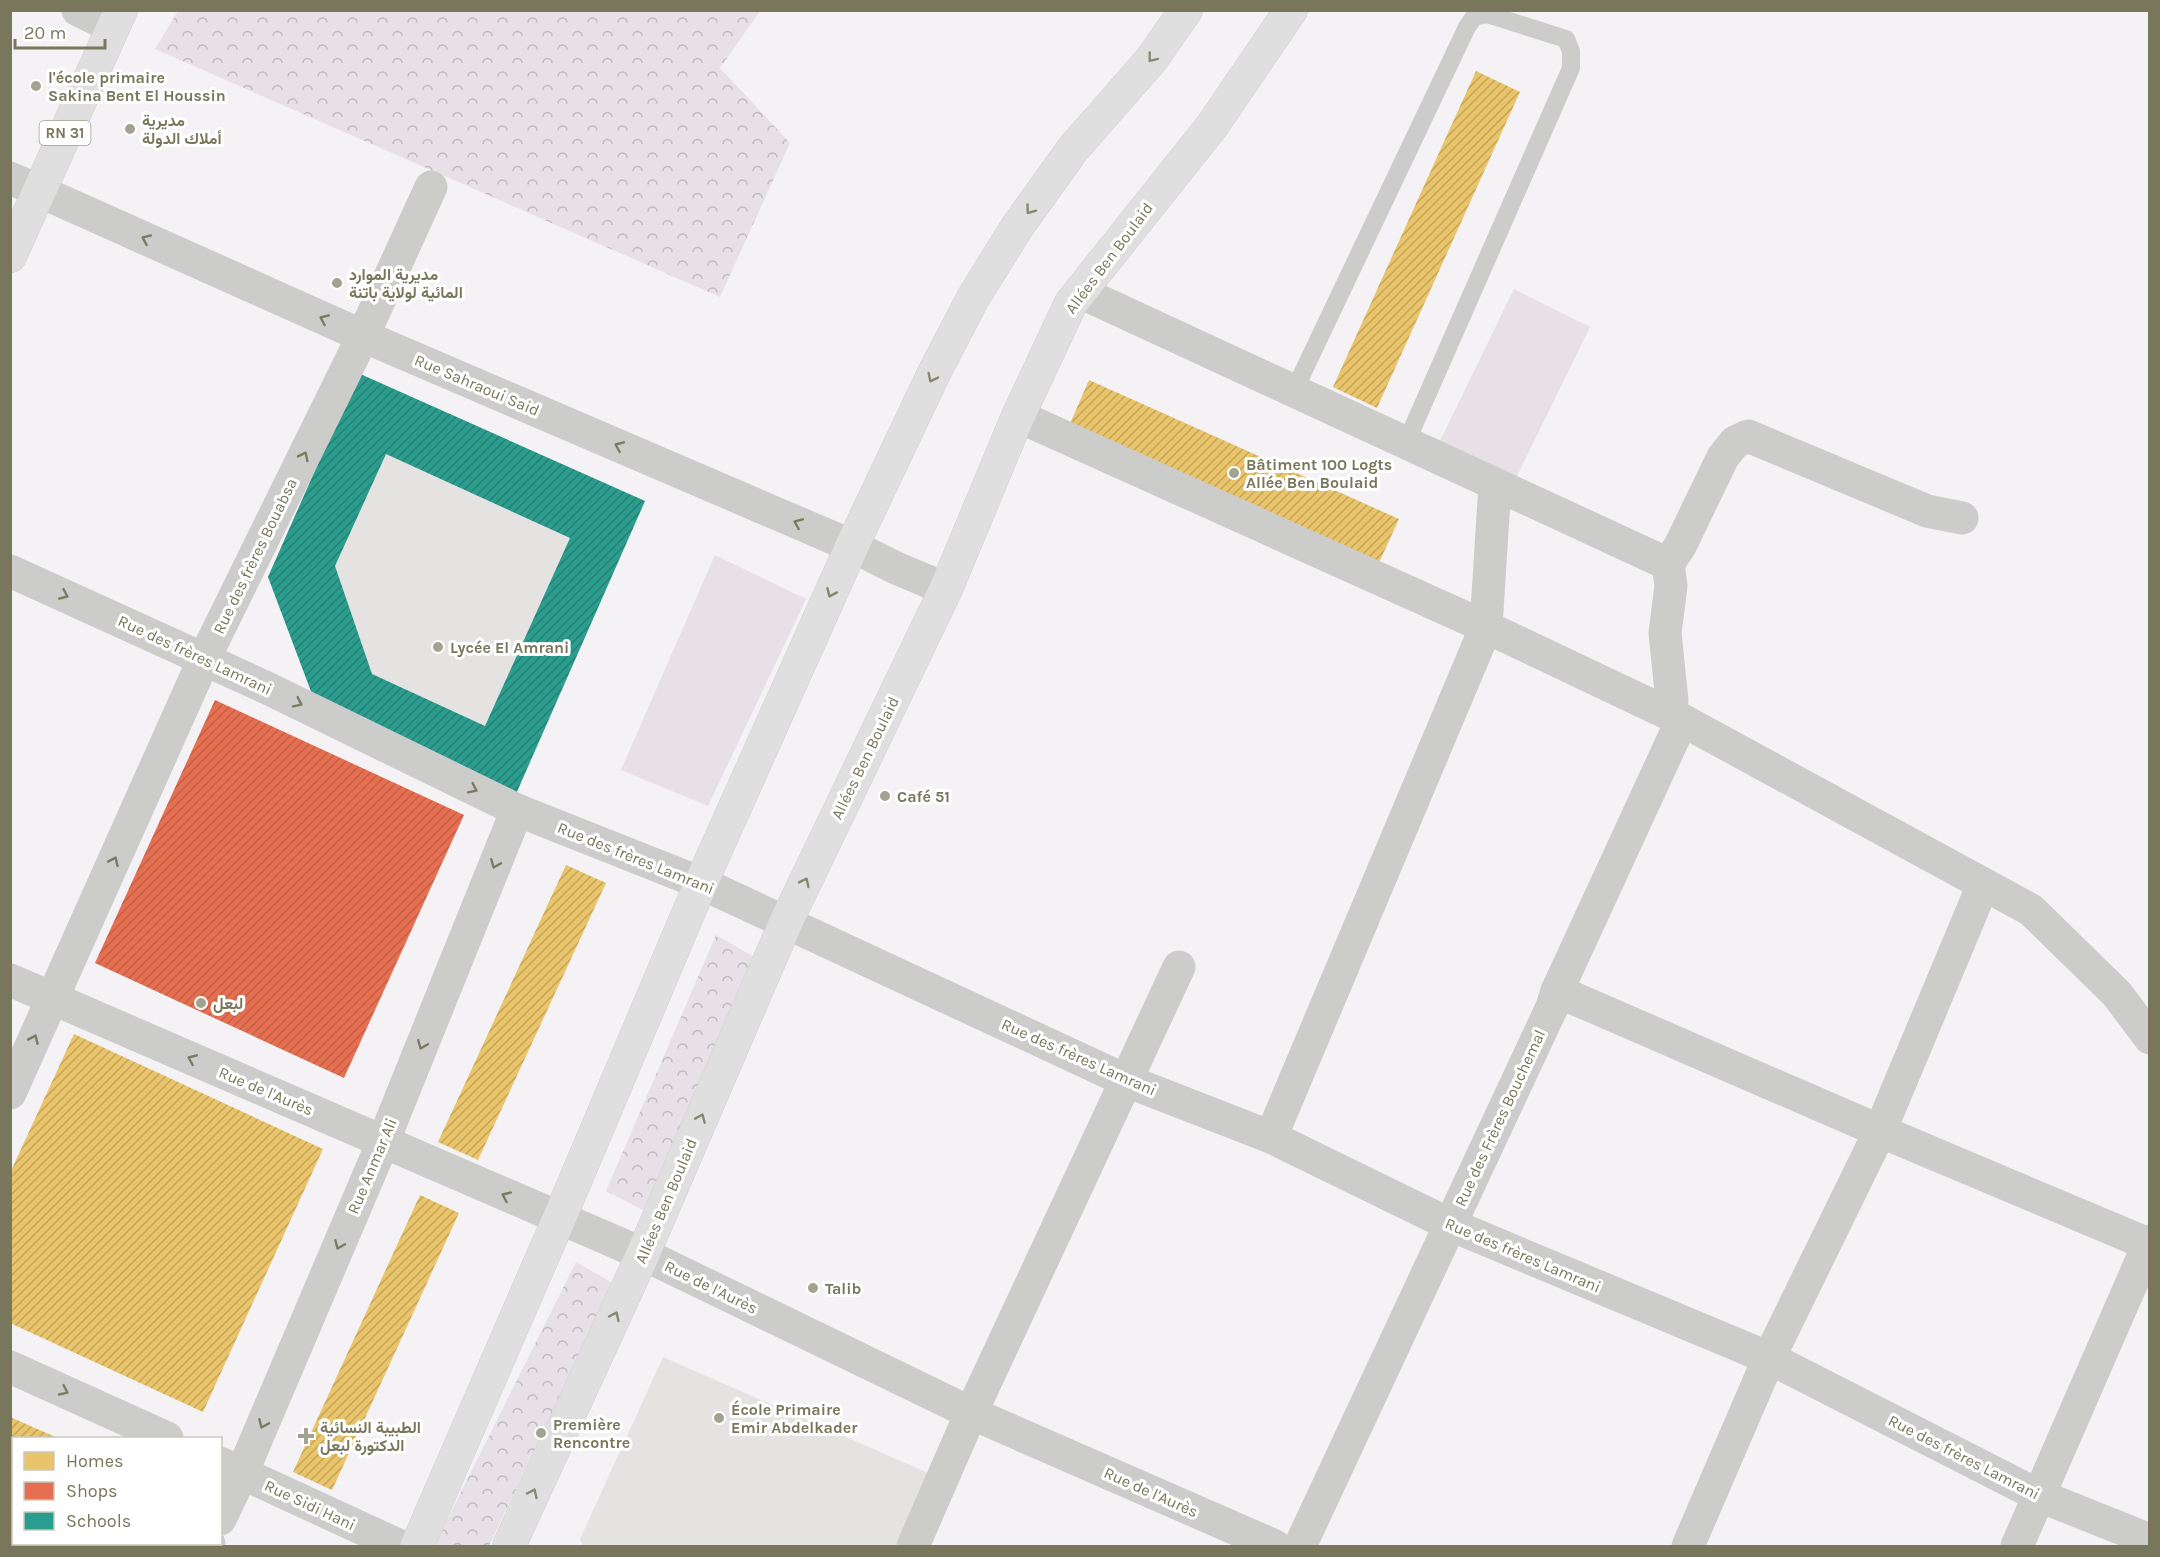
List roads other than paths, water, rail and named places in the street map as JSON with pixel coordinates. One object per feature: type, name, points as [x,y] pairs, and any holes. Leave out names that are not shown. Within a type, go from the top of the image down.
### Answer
[{"type":"main road","points":[[417,1546],[701,883],[852,546],[934,373],[973,298],[1011,237],[1073,149],[1151,60],[1186,10]]},
{"type":"main road","name":"Allées Ben Boulaid","points":[[508,1546],[643,1254],[786,922],[946,589],[1018,416],[1071,303],[1212,126],[1291,10]]},
{"type":"main road","name":"RN 31","points":[[10,256],[25,185],[117,19]]},
{"type":"street","points":[[78,10],[117,19]]},
{"type":"street","name":"Rue Sahraoui Said","points":[[25,185],[363,336],[852,546],[946,589]]},
{"type":"street","name":"Rue des frères Bouabsa","points":[[10,1093],[204,659],[363,336],[431,187]]},
{"type":"street","points":[[1080,292],[1668,564]]},
{"type":"street","points":[[1018,416],[1677,711],[2031,910],[2118,994],[2150,1038]]},
{"type":"street","points":[[1677,711],[1665,633],[1671,586],[1668,564],[1680,546],[1723,457],[1735,442],[1748,436],[1926,511],[1962,518]]},
{"type":"street","points":[[1271,1137],[1485,627],[1495,484]]},
{"type":"street","name":"Rue des frères Lamrani","points":[[10,571],[204,659],[517,810],[701,883],[1127,1081],[1271,1137],[1451,1225],[1769,1358],[2040,1496],[2150,1540]]},
{"type":"street","name":"Rue des Frères Bouchemal","points":[[1300,1546],[1451,1225],[1557,991],[1677,711]]},
{"type":"street","name":"Rue Anmar Ali","points":[[222,1510],[231,1468],[383,1142],[517,810]]},
{"type":"street","points":[[1688,1546],[1769,1358],[1880,1131],[1983,885]]},
{"type":"street","points":[[913,1546],[971,1413],[1179,967]]},
{"type":"street","name":"Rue de l'Aurès","points":[[10,980],[643,1254],[971,1413],[1275,1546]]},
{"type":"street","points":[[1557,991],[1880,1131],[2149,1242],[2017,1546]]},
{"type":"street","points":[[10,1366],[165,1437]]},
{"type":"street","name":"Rue Sidi Hani","points":[[231,1468],[400,1546]]},
{"type":"lane","points":[[1294,391],[1467,27],[1474,17],[1487,14],[1566,39],[1571,51],[1570,68],[1406,442]]},
{"type":"place","name":"l'école primaire Sakina Bent El Houssin","points":[[36,86]]},
{"type":"place","name":"مديرية أملاك الدولة","points":[[130,129]]},
{"type":"place","name":"مديرية الموارد المائية لولاية باتنة","points":[[337,283]]},
{"type":"place","name":"Bâtiment 100 Logts Allée Ben Boulaid","points":[[1234,473]]},
{"type":"place","name":"Lycée El Amrani","points":[[438,647]]},
{"type":"place","name":"Café 51","points":[[885,796]]},
{"type":"place","name":"لبعل","points":[[201,1003]]},
{"type":"place","name":"Talib","points":[[813,1288]]},
{"type":"place","name":"École Primaire Emir Abdelkader","points":[[719,1418]]},
{"type":"place","name":"Première Rencontre","points":[[541,1433]]},
{"type":"place","name":"الطبيبة النسائية الدكتورة لبعل","points":[[306,1436]]}]
